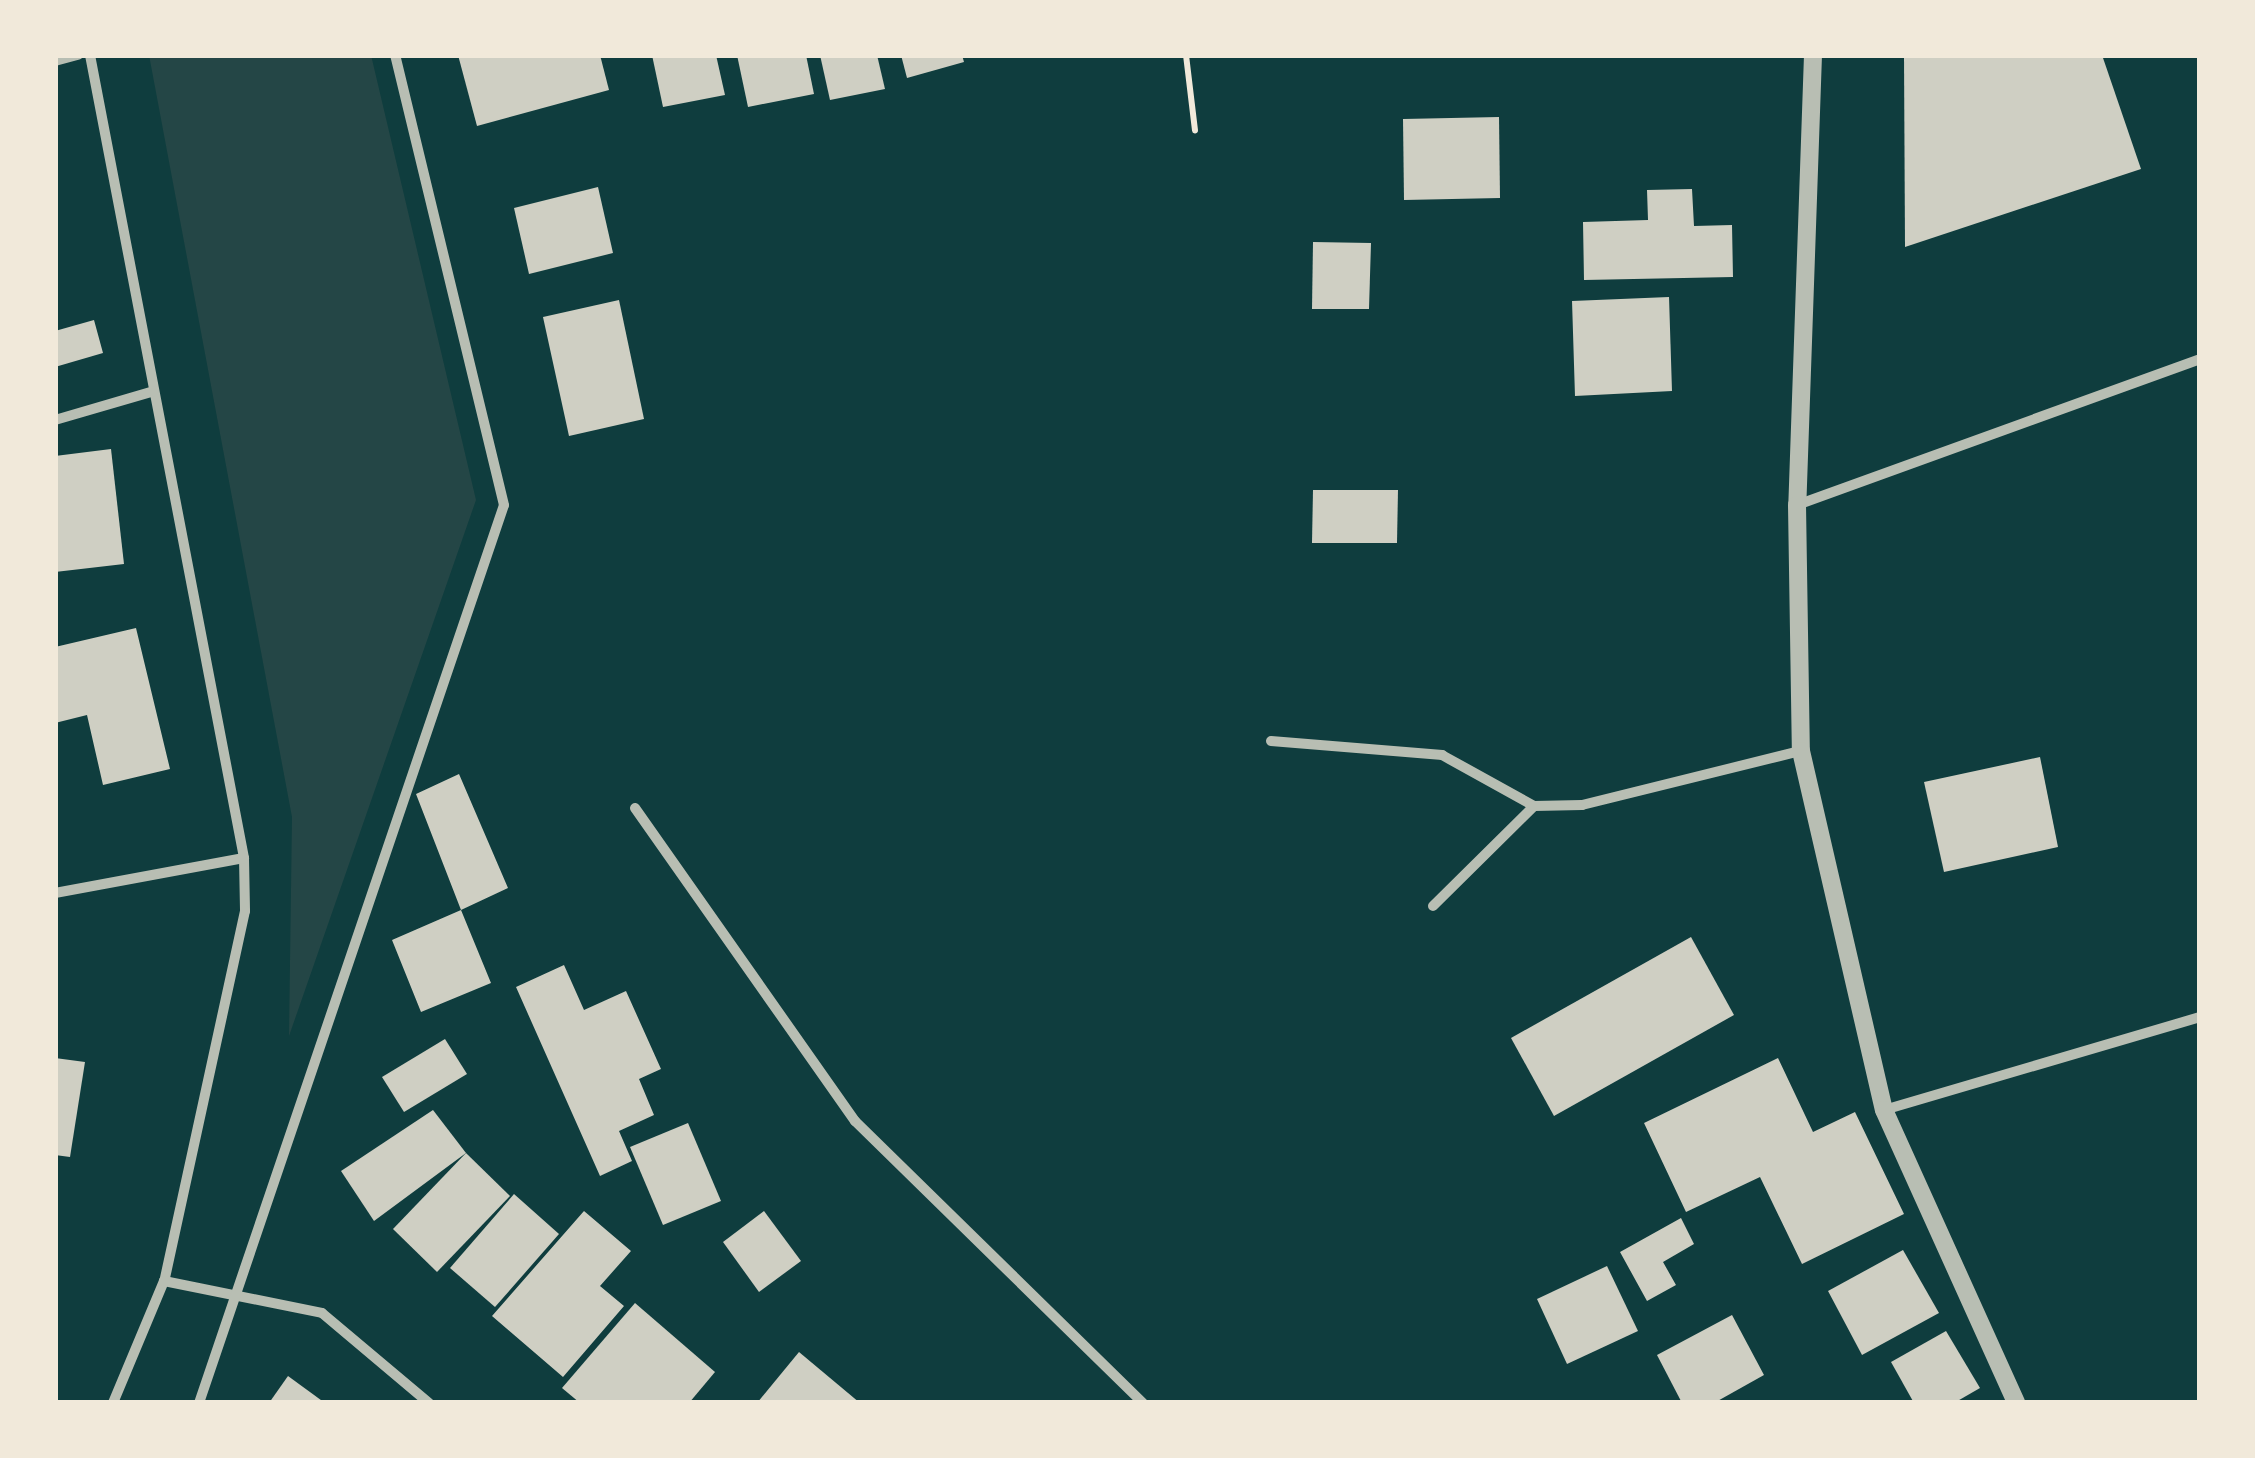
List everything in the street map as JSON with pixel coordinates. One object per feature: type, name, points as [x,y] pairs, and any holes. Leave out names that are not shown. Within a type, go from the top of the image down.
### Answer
[{"type":"street","points":[[55,61],[78,55]]},
{"type":"street","points":[[90,55],[244,858],[228,1005],[164,1282],[113,1403]]},
{"type":"street","points":[[199,1403],[239,1299],[504,505],[395,55]]},
{"type":"street","points":[[1814,55],[1797,506],[1801,751],[1884,1110],[2016,1403]]},
{"type":"street","points":[[1797,506],[2200,360]]},
{"type":"street","points":[[55,420],[154,391]]},
{"type":"street","points":[[1271,741],[1442,755],[1534,806],[1582,805],[1801,751]]},
{"type":"street","points":[[1432,906],[1534,806]]},
{"type":"street","points":[[635,808],[855,1121],[1143,1403]]},
{"type":"street","points":[[55,893],[244,858]]},
{"type":"street","points":[[1884,1110],[2200,1017]]},
{"type":"street","points":[[164,1282],[322,1314],[428,1403]]},
{"type":"path","points":[[1186,55],[1195,130]]},
{"type":"shaded area","points":[[149,55],[371,55],[476,500],[289,1036],[292,817]]},
{"type":"building","points":[[458,55],[600,55],[609,90],[477,126]]},
{"type":"building","points":[[652,55],[716,55],[725,95],[663,107]]},
{"type":"building","points":[[737,55],[806,55],[814,94],[748,107]]},
{"type":"building","points":[[820,55],[877,55],[885,89],[830,100]]},
{"type":"building","points":[[901,55],[962,55],[964,62],[907,78]]},
{"type":"building","points":[[1904,55],[2102,55],[2141,169],[1905,247]]},
{"type":"building","points":[[1499,117],[1500,198],[1404,200],[1403,119]]},
{"type":"building","points":[[598,187],[613,253],[529,274],[514,208]]},
{"type":"building","points":[[1692,189],[1694,226],[1732,225],[1733,277],[1584,280],[1583,222],[1648,220],[1647,190]]},
{"type":"building","points":[[1313,242],[1371,243],[1369,309],[1312,309]]},
{"type":"building","points":[[1669,297],[1672,391],[1575,396],[1572,301]]},
{"type":"building","points":[[619,300],[644,419],[569,436],[543,317]]},
{"type":"building","points":[[94,320],[103,353],[55,367],[55,331]]},
{"type":"building","points":[[111,449],[124,564],[55,572],[55,456]]},
{"type":"building","points":[[1313,490],[1398,490],[1397,543],[1312,543]]},
{"type":"building","points":[[136,628],[170,769],[103,785],[87,715],[55,723],[55,647]]},
{"type":"building","points":[[2040,757],[2058,847],[1944,872],[1924,782]]},
{"type":"building","points":[[459,774],[508,888],[461,910],[416,794]]},
{"type":"building","points":[[461,910],[491,983],[421,1012],[392,940]]},
{"type":"building","points":[[1691,937],[1734,1015],[1554,1116],[1511,1038]]},
{"type":"building","points":[[564,965],[584,1010],[626,991],[661,1069],[639,1079],[654,1115],[619,1131],[632,1161],[600,1176],[516,987]]},
{"type":"building","points":[[445,1039],[467,1074],[404,1112],[382,1077]]},
{"type":"building","points":[[55,1058],[85,1062],[70,1157],[55,1155]]},
{"type":"building","points":[[1778,1058],[1813,1132],[1855,1112],[1904,1214],[1802,1264],[1760,1177],[1686,1212],[1644,1123]]},
{"type":"building","points":[[433,1110],[466,1153],[374,1221],[341,1171]]},
{"type":"building","points":[[688,1123],[721,1201],[663,1225],[630,1147]]},
{"type":"building","points":[[466,1153],[510,1196],[437,1272],[393,1229]]},
{"type":"building","points":[[514,1194],[559,1234],[495,1307],[450,1268]]},
{"type":"building","points":[[584,1211],[631,1251],[600,1286],[624,1306],[563,1377],[492,1316]]},
{"type":"building","points":[[764,1211],[801,1261],[759,1292],[723,1242]]},
{"type":"building","points":[[1681,1218],[1694,1244],[1663,1262],[1676,1285],[1647,1301],[1620,1252]]},
{"type":"building","points":[[1903,1250],[1939,1313],[1862,1355],[1828,1291]]},
{"type":"building","points":[[1607,1266],[1638,1331],[1567,1364],[1537,1299]]},
{"type":"building","points":[[635,1303],[715,1372],[689,1403],[580,1403],[562,1388]]},
{"type":"building","points":[[1732,1315],[1764,1375],[1714,1403],[1682,1403],[1657,1355]]},
{"type":"building","points":[[1946,1331],[1980,1388],[1954,1403],[1914,1403],[1891,1362]]},
{"type":"building","points":[[799,1352],[860,1403],[757,1403]]},
{"type":"building","points":[[288,1376],[325,1403],[269,1403]]}]
